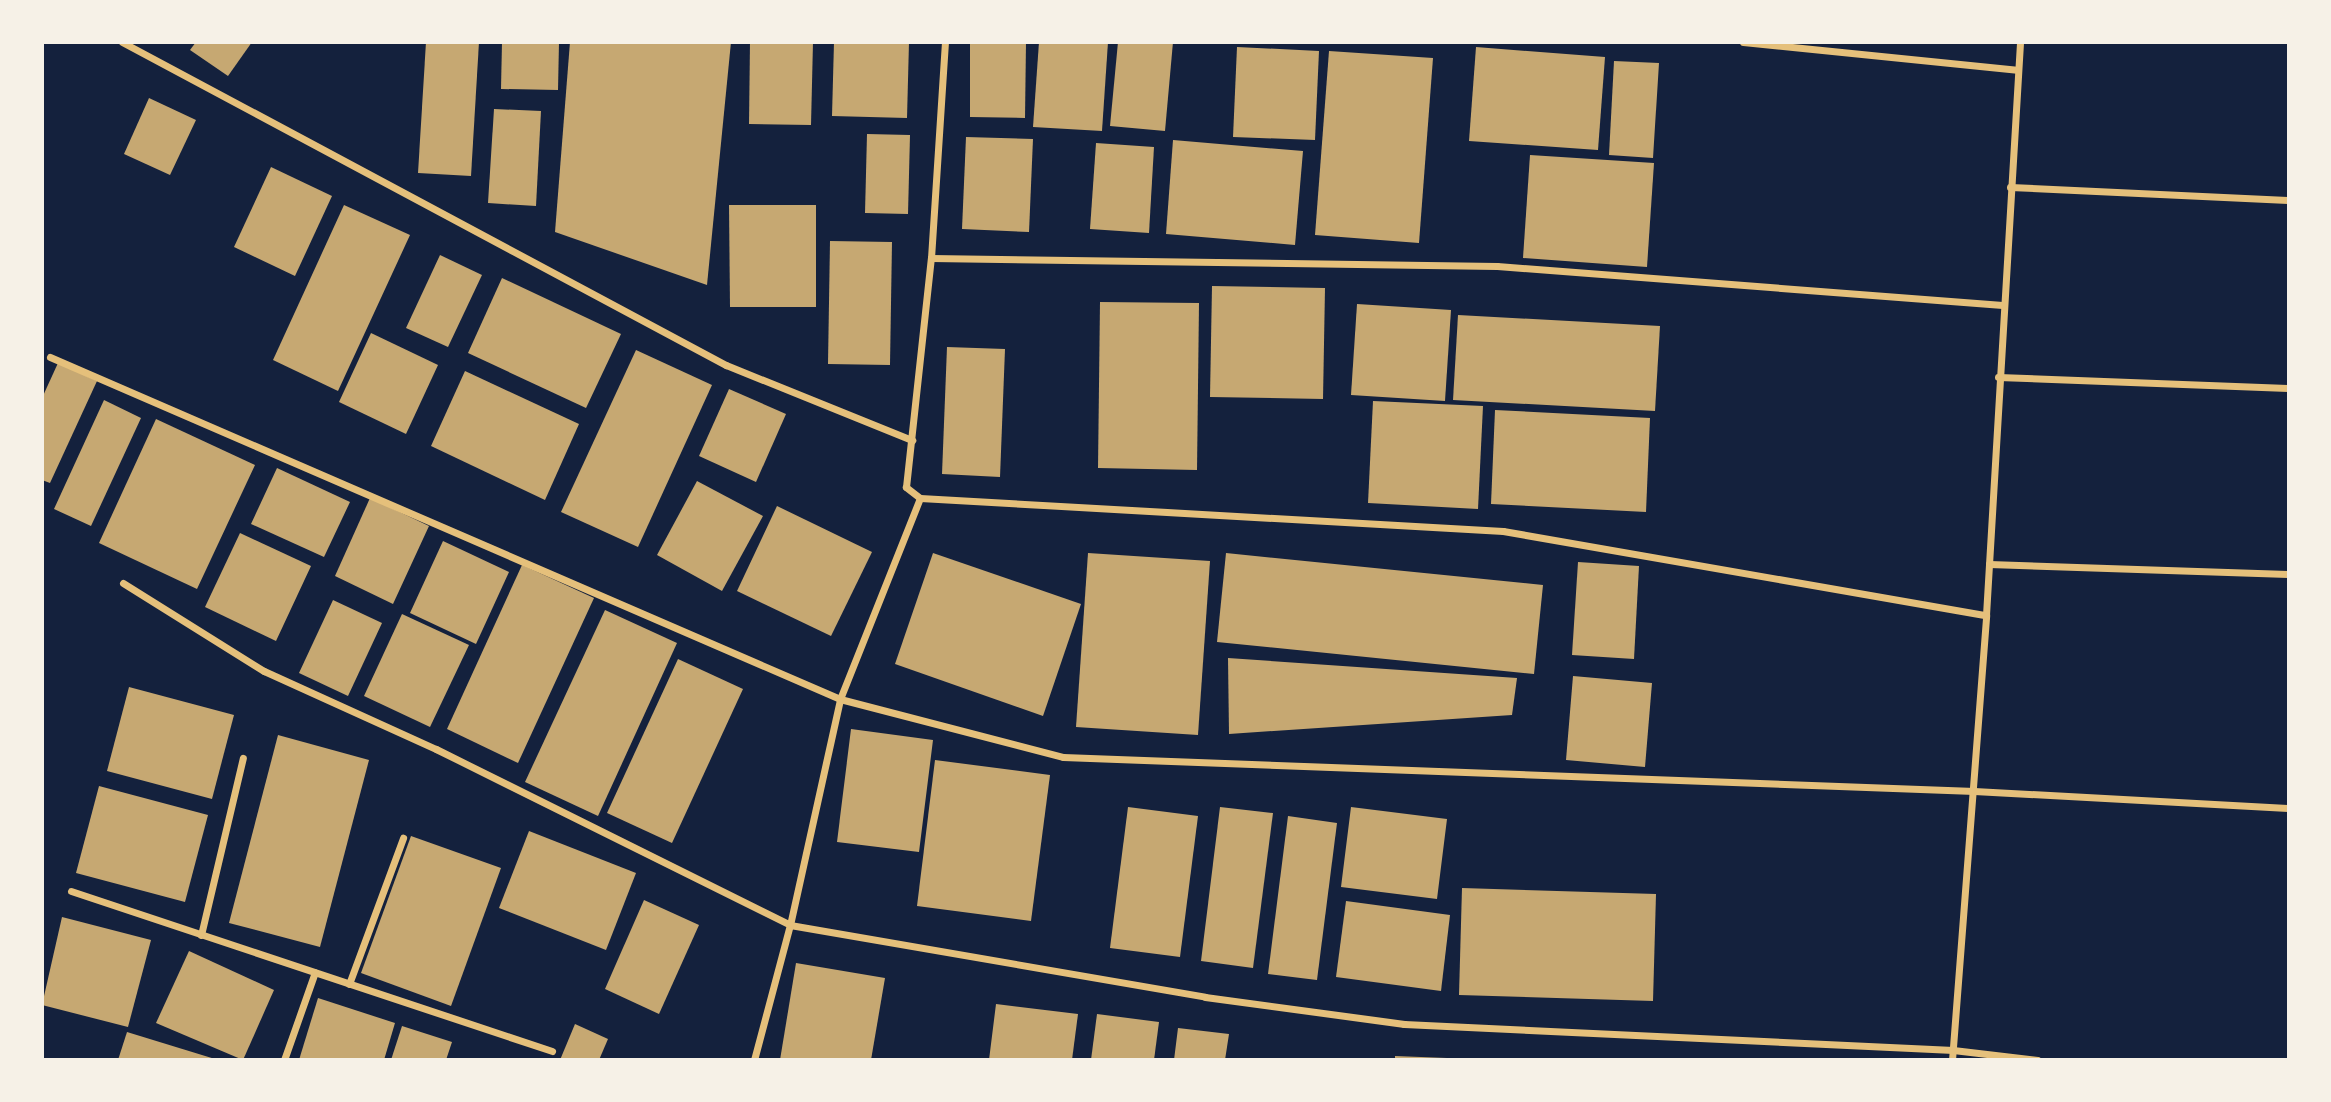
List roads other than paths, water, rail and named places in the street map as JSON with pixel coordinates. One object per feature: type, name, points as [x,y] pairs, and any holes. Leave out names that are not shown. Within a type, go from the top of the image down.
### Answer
[{"type":"street","points":[[122,42],[726,365],[912,440]]},
{"type":"street","points":[[945,42],[932,258],[906,487],[920,498],[1503,531],[1986,615]]},
{"type":"street","points":[[1743,42],[2017,70]]},
{"type":"street","points":[[1952,1060],[1975,791],[2002,305],[2020,42]]},
{"type":"street","points":[[2010,187],[2289,200]]},
{"type":"street","points":[[932,258],[1497,266],[2002,305]]},
{"type":"street","points":[[50,357],[840,699],[1063,757],[1975,791],[2289,808]]},
{"type":"street","points":[[1998,377],[2289,388]]},
{"type":"street","points":[[754,1060],[790,925],[840,699],[920,498]]},
{"type":"street","points":[[1989,564],[2289,574]]},
{"type":"street","points":[[123,583],[264,671],[436,749],[790,925],[1205,997],[1404,1024],[1953,1049],[2037,1060]]},
{"type":"street","points":[[201,935],[243,758]]},
{"type":"street","points":[[349,984],[403,838]]},
{"type":"street","points":[[71,891],[552,1051]]},
{"type":"street","points":[[284,1060],[315,972]]}]
